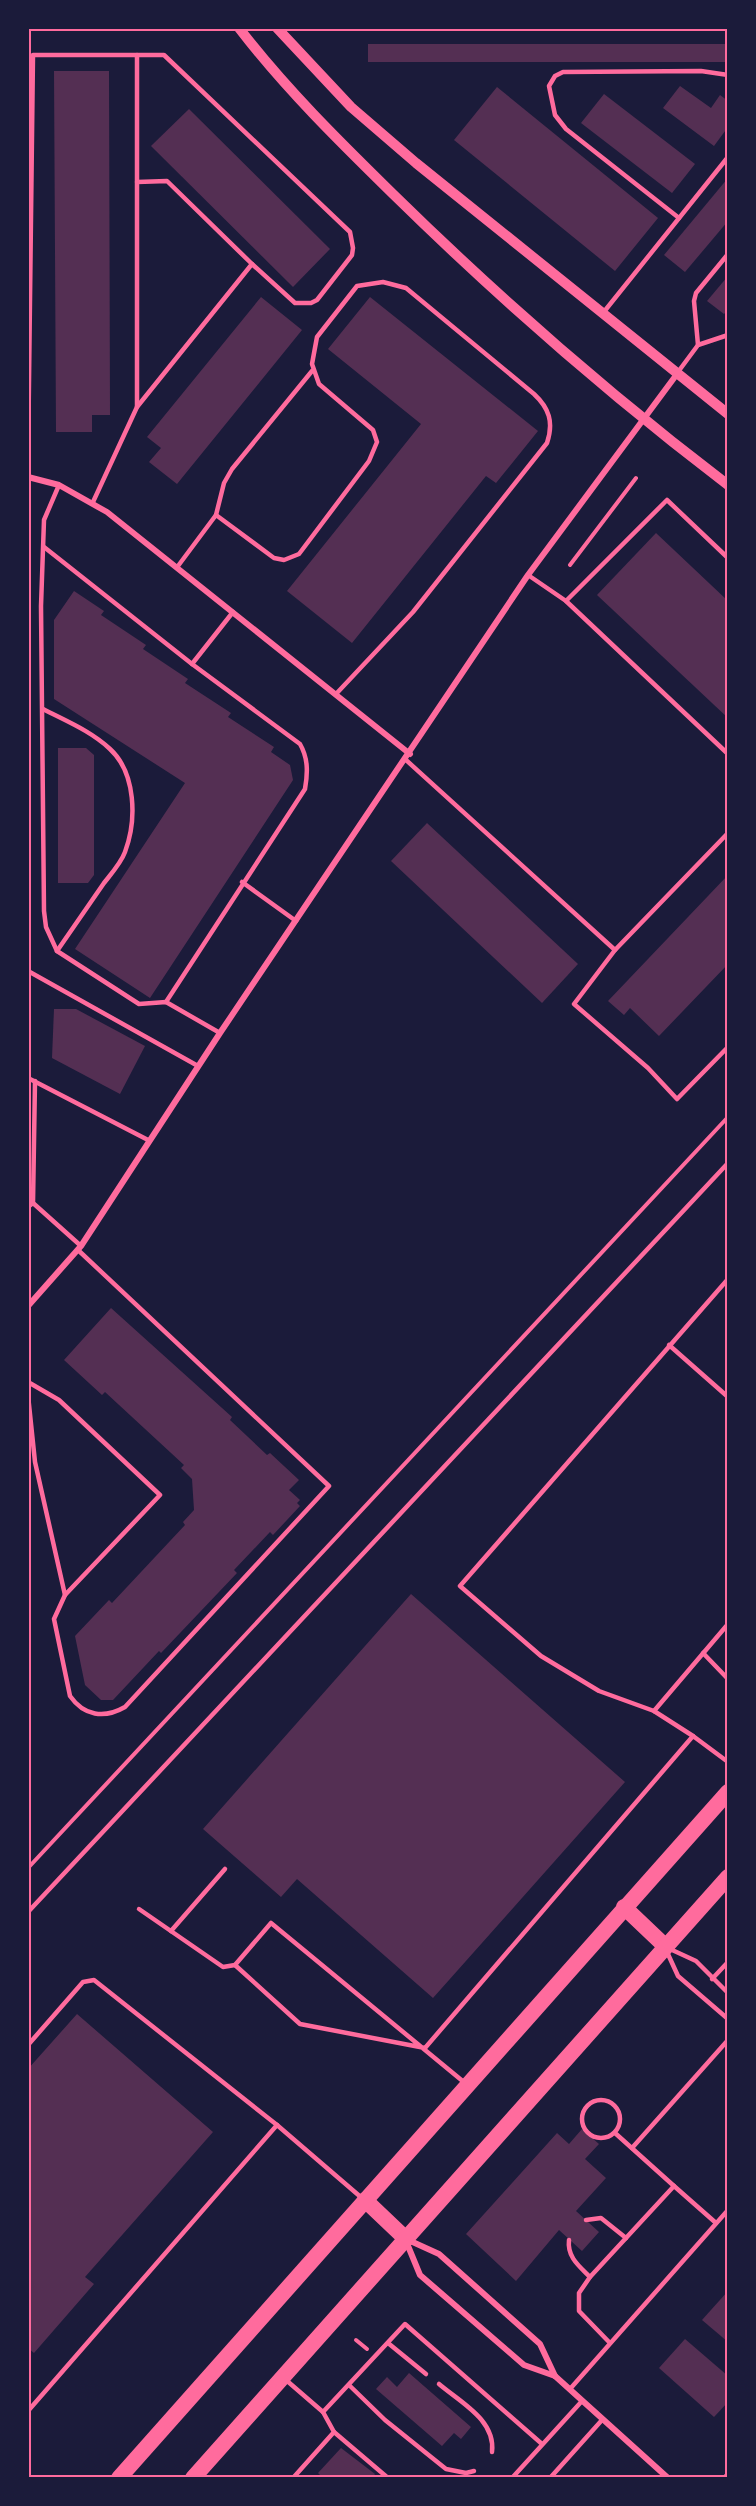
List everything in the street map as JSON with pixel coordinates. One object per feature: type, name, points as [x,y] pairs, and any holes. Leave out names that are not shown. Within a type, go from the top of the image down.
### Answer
[{"type":"highway","points":[[119,2478],[728,1792]]},
{"type":"highway","points":[[193,2478],[728,1877]]},
{"type":"highway","points":[[624,1907],[665,1946]]},
{"type":"highway","points":[[365,2200],[405,2239]]},
{"type":"street","points":[[238,28],[315,117],[473,272],[644,419],[728,485]]},
{"type":"street","points":[[277,28],[351,107],[416,163],[728,414]]},
{"type":"street","points":[[28,1306],[79,1248],[220,1033],[408,757],[528,575],[676,374]]},
{"type":"street","points":[[28,477],[59,485],[93,502],[178,566],[336,694],[408,757]]},
{"type":"street","points":[[405,2239],[420,2275],[524,2365],[555,2376],[669,2478]]},
{"type":"street","points":[[405,2239],[439,2254],[540,2344],[555,2376]]},
{"type":"lane","points":[[28,463],[33,55],[164,55],[350,232],[352,255],[311,303],[295,303],[167,181],[136,182]]},
{"type":"lane","points":[[137,55],[137,407]]},
{"type":"lane","points":[[679,218],[566,129],[555,115],[549,86],[555,76],[563,72],[701,71],[728,75]]},
{"type":"lane","points":[[603,313],[728,157]]},
{"type":"lane","points":[[699,345],[694,301],[696,293],[728,254]]},
{"type":"lane","points":[[93,502],[137,407],[252,264]]},
{"type":"lane","points":[[216,515],[274,558],[291,559],[298,554],[369,461],[377,442],[373,430],[319,384],[312,371],[312,356],[317,337],[357,286],[383,282],[406,288],[542,401],[551,420],[550,435],[540,452],[413,612],[336,694]]},
{"type":"lane","points":[[676,374],[699,345],[728,335]]},
{"type":"lane","points":[[178,566],[216,515],[224,483],[232,469],[312,371]]},
{"type":"lane","points":[[59,485],[44,520],[41,606],[46,927],[57,951],[140,1004],[166,1002],[220,1033]]},
{"type":"lane","points":[[566,601],[667,501],[728,558]]},
{"type":"lane","points":[[44,547],[192,664],[300,744],[307,764],[305,789],[242,882],[166,1002]]},
{"type":"lane","points":[[528,575],[566,601],[728,754]]},
{"type":"lane","points":[[192,664],[233,612]]},
{"type":"lane","points":[[43,709],[81,728],[110,748],[129,777],[131,800],[131,825],[125,854],[57,951]]},
{"type":"lane","points":[[408,757],[615,950]]},
{"type":"lane","points":[[728,834],[615,950],[574,1004],[648,1068],[677,1099],[728,1047]]},
{"type":"lane","points":[[242,882],[297,921]]},
{"type":"lane","points":[[28,971],[198,1066]]},
{"type":"lane","points":[[28,1078],[150,1141]]},
{"type":"lane","points":[[28,1382],[59,1400],[160,1495],[65,1595],[54,1619],[70,1696],[77,1706],[88,1713],[114,1713],[125,1707],[329,1486],[31,1205],[35,1081]]},
{"type":"lane","points":[[28,1912],[98,1834],[728,1163]]},
{"type":"lane","points":[[728,1279],[460,1586],[541,1656],[599,1691],[654,1711],[728,1762]]},
{"type":"lane","points":[[669,1345],[728,1397]]},
{"type":"lane","points":[[28,1395],[35,1461],[65,1595]]},
{"type":"lane","points":[[654,1711],[728,1624]]},
{"type":"lane","points":[[703,1653],[728,1679]]},
{"type":"lane","points":[[425,2048],[693,1736]]},
{"type":"lane","points":[[171,1931],[225,1869]]},
{"type":"lane","points":[[139,1909],[223,1966],[235,1965],[271,1923],[467,2084]]},
{"type":"lane","points":[[665,1946],[696,1961],[728,1993]]},
{"type":"lane","points":[[665,1946],[678,1976],[728,2019]]},
{"type":"lane","points":[[712,1979],[728,1962]]},
{"type":"lane","points":[[235,1965],[300,2024],[425,2048]]},
{"type":"lane","points":[[28,2045],[83,1982],[92,1979],[277,2125],[365,2200]]},
{"type":"lane","points":[[632,2148],[728,2040]]},
{"type":"lane","points":[[594,2101],[606,2101],[617,2108],[620,2121],[615,2133],[598,2139],[586,2133],[583,2128],[582,2115],[588,2104],[594,2101]]},
{"type":"lane","points":[[28,2411],[277,2125]]},
{"type":"lane","points":[[615,2133],[716,2223]]},
{"type":"lane","points":[[609,2342],[579,2312],[579,2293],[590,2277],[675,2186]]},
{"type":"lane","points":[[570,2389],[609,2342],[728,2210]]},
{"type":"lane","points":[[586,2220],[601,2218],[626,2238]]},
{"type":"lane","points":[[569,2240],[568,2249],[571,2258],[590,2277]]},
{"type":"lane","points":[[323,2412],[405,2324],[542,2444]]},
{"type":"lane","points":[[388,2343],[426,2374]]},
{"type":"lane","points":[[283,2376],[323,2412],[333,2432],[388,2478]]},
{"type":"lane","points":[[439,2384],[485,2424],[491,2432],[492,2452]]},
{"type":"lane","points":[[349,2385],[385,2420],[446,2469],[466,2473],[474,2470]]},
{"type":"lane","points":[[512,2478],[582,2401]]},
{"type":"lane","points":[[550,2478],[603,2420]]},
{"type":"lane","points":[[293,2478],[333,2432]]},
{"type":"path","points":[[570,566],[636,478]]},
{"type":"path","points":[[28,1868],[728,1117]]},
{"type":"path","points":[[356,2340],[368,2351]]},
{"type":"building","points":[[368,44],[728,44],[728,62],[368,62]]},
{"type":"building","points":[[54,71],[109,71],[110,415],[92,415],[92,432],[56,432]]},
{"type":"building","points":[[680,86],[711,108],[720,95],[728,101],[728,127],[714,146],[663,108]]},
{"type":"building","points":[[497,87],[658,218],[615,271],[454,140]]},
{"type":"building","points":[[604,94],[695,164],[672,193],[581,123]]},
{"type":"building","points":[[189,109],[330,249],[293,287],[151,146]]},
{"type":"building","points":[[728,178],[728,221],[685,272],[664,255]]},
{"type":"building","points":[[728,276],[728,310],[724,314],[707,301]]},
{"type":"building","points":[[261,297],[302,330],[177,484],[149,462],[161,448],[147,437]]},
{"type":"building","points":[[370,297],[538,431],[496,483],[486,476],[352,643],[287,591],[421,424],[328,349]]},
{"type":"building","points":[[656,533],[728,601],[728,718],[597,595]]},
{"type":"building","points":[[74,591],[104,611],[101,615],[146,645],[143,649],[188,679],[185,683],[231,713],[228,717],[274,747],[271,752],[290,765],[293,780],[150,998],[75,949],[185,783],[54,699],[54,620]]},
{"type":"building","points":[[58,748],[86,748],[94,755],[94,875],[88,883],[58,883]]},
{"type":"building","points":[[427,823],[578,964],[542,1003],[391,861]]},
{"type":"building","points":[[728,875],[728,964],[659,1036],[630,1008],[624,1015],[608,1001]]},
{"type":"building","points":[[54,1009],[76,1009],[145,1046],[120,1094],[52,1058]]},
{"type":"building","points":[[111,1308],[232,1417],[230,1420],[267,1455],[270,1453],[299,1480],[289,1490],[300,1500],[297,1503],[300,1506],[273,1535],[270,1532],[234,1570],[237,1573],[113,1700],[101,1700],[85,1685],[75,1636],[109,1600],[112,1603],[185,1525],[183,1522],[194,1510],[192,1479],[181,1468],[184,1465],[105,1392],[102,1395],[64,1360]]},
{"type":"building","points":[[411,1594],[625,1782],[433,1998],[297,1879],[281,1897],[203,1829]]},
{"type":"building","points":[[77,2014],[213,2132],[85,2277],[94,2284],[34,2353],[28,2348],[28,2069]]},
{"type":"building","points":[[582,2129],[599,2144],[585,2159],[606,2178],[576,2211],[599,2232],[582,2251],[559,2230],[516,2281],[466,2234],[557,2133],[569,2144]]},
{"type":"building","points":[[728,2291],[728,2342],[702,2320]]},
{"type":"building","points":[[685,2339],[728,2376],[728,2402],[714,2417],[659,2368]]},
{"type":"building","points":[[409,2373],[471,2427],[461,2439],[454,2433],[442,2446],[376,2389],[387,2377],[397,2387]]},
{"type":"building","points":[[341,2448],[375,2474],[372,2478],[323,2478],[318,2473]]}]
